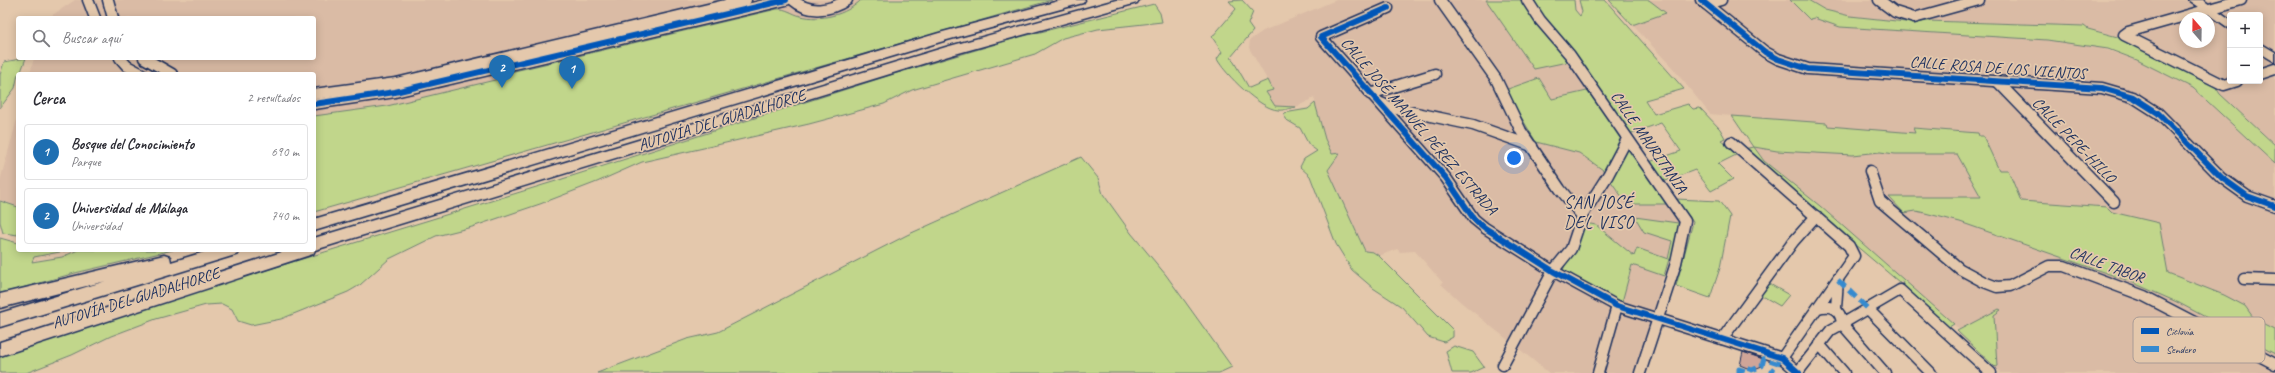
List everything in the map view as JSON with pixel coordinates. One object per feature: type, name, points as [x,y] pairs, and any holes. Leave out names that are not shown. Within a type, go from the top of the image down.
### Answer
[{"type":"highway","name":"AUTOVÍA DEL GUADALHORCE","points":[[316,224],[944,36],[1078,0]]},
{"type":"highway","name":"AUTOVÍA DEL GUADALHORCE","points":[[316,243],[951,50],[1132,0]]},
{"type":"highway","points":[[1114,5],[1136,0]]},
{"type":"highway","points":[[316,247],[411,214]]},
{"type":"highway","points":[[0,301],[100,275],[207,252]]},
{"type":"highway","name":"AUTOVÍA DEL GUADALHORCE","points":[[0,320],[225,252]]},
{"type":"highway","name":"AUTOVÍA DEL GUADALHORCE","points":[[0,339],[287,252]]},
{"type":"highway","points":[[0,349],[301,252]]},
{"type":"main road","points":[[2195,0],[2227,16]]},
{"type":"main road","points":[[2209,6],[2227,22]]},
{"type":"main road","points":[[2263,42],[2275,50]]},
{"type":"main road","points":[[2261,48],[2275,58]]},
{"type":"street","points":[[88,0],[94,16]]},
{"type":"street","points":[[108,0],[112,16]]},
{"type":"street","points":[[316,94],[396,83],[746,0]]},
{"type":"street","points":[[316,104],[345,101],[395,92],[786,0]]},
{"type":"street","points":[[793,0],[804,8],[817,9],[834,7],[847,0]]},
{"type":"street","points":[[1440,0],[1496,79],[1521,131],[1560,189],[1582,216]]},
{"type":"street","name":"CALLE MAURITANIA","points":[[1527,0],[1570,55],[1685,221],[1684,233],[1676,263],[1658,319]]},
{"type":"street","points":[[1703,2],[1721,0]]},
{"type":"street","points":[[1879,0],[1893,12],[1914,18],[1979,0]]},
{"type":"street","points":[[2227,84],[2224,85],[2184,63],[2124,35],[2128,32],[2209,6],[2241,0]]},
{"type":"street","name":"CALLE ROSA DE LOS VIENTOS","points":[[1703,2],[1765,52],[1778,59],[1808,69],[2102,88],[2133,97],[2158,113],[2222,178],[2247,196],[2275,206]]},
{"type":"street","name":"CALLE JOSÉ MANUEL PÉREZ ESTRADA","points":[[1388,8],[1321,37],[1446,178],[1474,219],[1485,228],[1553,271],[1617,306],[1782,358],[1798,373]]},
{"type":"street","points":[[122,60],[128,66],[138,72]]},
{"type":"street","points":[[148,60],[168,72]]},
{"type":"street","points":[[2263,73],[2275,69]]},
{"type":"street","points":[[1370,94],[1435,74]]},
{"type":"street","name":"CALLE PEPE-HILLO","points":[[1997,81],[2114,202]]},
{"type":"street","points":[[1379,102],[1393,108],[1473,125],[1532,146]]},
{"type":"street","points":[[1503,365],[1553,271],[1571,249],[1582,216],[1608,175],[1627,139]]},
{"type":"street","points":[[1731,142],[1849,246],[1854,256],[1782,358]]},
{"type":"street","name":"CALLE TABOR","points":[[1870,171],[1880,201],[1960,269],[1973,277],[1994,285],[2010,287],[2047,266],[2054,264],[2064,266],[2144,296],[2184,317]]},
{"type":"street","points":[[1722,339],[1793,242],[1816,216]]},
{"type":"street","points":[[2244,279],[2275,280]]},
{"type":"street","points":[[1836,308],[1838,280]]},
{"type":"street","points":[[1798,373],[1831,330],[1900,290],[1991,373]]},
{"type":"street","points":[[1818,308],[1826,305],[1836,308],[1842,316],[1842,324],[1885,373]]},
{"type":"street","points":[[1598,373],[1617,306]]},
{"type":"street","points":[[1868,308],[1931,373]]},
{"type":"street","points":[[1640,373],[1658,319]]},
{"type":"street","points":[[1819,344],[1844,373]]},
{"type":"street","name":"CALLE TABOR","points":[[2265,359],[2275,364]]},
{"type":"shaded area","points":[[75,0],[989,0],[316,191],[316,72],[30,72],[34,60],[316,60],[316,16],[51,16]]},
{"type":"shaded area","points":[[1336,0],[1522,0],[1587,91],[1553,99],[1627,204],[1667,204],[1678,220],[1651,323],[1633,373],[1549,373],[1462,303],[1441,284],[1443,283],[1415,251],[1400,252],[1397,249],[1379,256],[1373,252],[1365,251],[1328,170],[1339,153],[1332,154],[1325,139],[1314,98],[1296,107],[1275,106],[1266,92],[1273,90],[1249,48],[1250,40],[1263,31]]},
{"type":"shaded area","points":[[1609,0],[1790,0],[1810,19],[1814,18],[1840,27],[2047,40],[2091,45],[2137,60],[2193,88],[2275,164],[2275,373],[2001,373],[1957,331],[1960,330],[1820,206],[1764,161],[1732,116],[1710,114],[1672,67]]},
{"type":"shaded area","points":[[1808,0],[2275,0],[2275,145],[2220,94],[2211,80],[2125,39],[2088,29],[2084,26],[1928,21],[1915,23],[1850,16],[1825,10]]},
{"type":"shaded area","points":[[16,123],[16,229],[0,213],[0,181]]},
{"type":"green space","points":[[861,0],[1052,0],[316,211],[316,116],[387,106],[499,79],[506,73],[777,9],[783,9],[798,15],[817,18],[833,16],[848,10]]},
{"type":"green space","points":[[1242,0],[1253,12],[1248,24],[1253,31],[1231,57],[1249,88],[1268,80],[1273,90],[1266,92],[1275,106],[1296,107],[1280,110],[1262,104],[1244,90],[1227,73],[1217,59],[1222,52],[1212,37],[1236,9],[1229,1]]},
{"type":"green space","points":[[1486,0],[1526,0],[1572,61],[1534,69]]},
{"type":"green space","points":[[1530,0],[1574,0],[1575,10],[1580,16],[1582,12],[1579,0],[1605,0],[1684,89],[1645,100],[1654,114],[1688,104],[1693,109],[1700,108],[1720,129],[1725,138],[1721,140],[1738,154],[1718,164],[1733,179],[1711,191],[1695,170],[1663,182],[1649,162],[1681,151],[1661,123],[1629,134]]},
{"type":"green space","points":[[1609,0],[1649,0],[1666,13],[1632,25]]},
{"type":"green space","points":[[1790,0],[1808,0],[1825,10],[1850,16],[1915,23],[1928,21],[2084,26],[2088,29],[2125,39],[2211,80],[2220,94],[2275,145],[2275,164],[2193,88],[2137,60],[2108,49],[2047,40],[1840,27],[1814,18],[1810,20]]},
{"type":"green space","points":[[1154,4],[1160,13],[1162,22],[1098,29],[1063,38],[1035,54],[912,90],[884,104],[809,124],[642,162],[597,182],[540,204],[472,227],[436,236],[389,259],[360,285],[348,292],[281,319],[251,325],[238,321],[232,309],[222,304],[206,305],[156,319],[111,336],[72,355],[26,373],[0,373],[0,356],[45,338],[556,181],[894,74],[1020,37]]},
{"type":"green space","points":[[25,60],[21,72],[16,72],[15,88],[0,108],[0,75],[4,62]]},
{"type":"green space","points":[[1539,78],[1552,99],[1587,91],[1613,122],[1618,135],[1671,203],[1669,207],[1667,204],[1627,204],[1603,170],[1579,153],[1536,142],[1505,90]]},
{"type":"green space","points":[[1315,103],[1325,139],[1332,154],[1340,153],[1328,170],[1365,251],[1373,252],[1379,256],[1453,330],[1453,337],[1444,342],[1428,337],[1402,307],[1373,288],[1352,270],[1336,244],[1310,176],[1300,167],[1304,159],[1317,151],[1309,145],[1300,128],[1285,119],[1284,113],[1308,109]]},
{"type":"green space","points":[[1732,116],[1827,123],[1828,126],[1915,133],[1913,128],[1978,133],[1979,136],[1983,136],[1999,170],[2008,170],[2021,201],[2107,207],[2112,212],[2159,223],[2168,273],[2224,295],[2245,306],[2253,317],[2205,317],[2179,303],[2129,281],[1960,222],[1916,211],[1904,213],[1889,197],[1981,197],[1957,154],[1895,154],[1880,152],[1853,155],[1777,151],[1754,147],[1764,161],[1820,206],[1954,324],[1949,327],[1902,284],[1902,281],[1899,282],[1758,163],[1744,149],[1753,147]]},
{"type":"green space","points":[[1081,157],[1098,178],[1103,194],[1131,233],[1166,275],[1232,367],[1219,373],[597,373],[687,339],[718,332],[907,235]]},
{"type":"green space","points":[[1676,199],[1719,201],[1730,216],[1720,268],[1710,298],[1676,286],[1693,222]]},
{"type":"green space","points":[[0,201],[16,206],[16,235],[3,233],[0,222]]},
{"type":"green space","points":[[1635,217],[1678,223],[1682,226],[1674,261],[1669,259],[1664,276],[1632,265],[1622,302],[1562,272],[1585,223],[1596,225],[1634,256],[1637,248],[1668,259],[1672,241],[1644,232]]},
{"type":"green space","points":[[0,238],[16,242],[16,252],[60,252],[34,257],[32,262],[62,257],[73,252],[164,252],[75,273],[0,294]]},
{"type":"green space","points":[[1768,283],[1789,295],[1780,306],[1759,294]]},
{"type":"green space","points":[[1999,309],[2001,310],[1994,315],[1997,366],[1995,367],[1957,331]]},
{"type":"green space","points":[[2265,325],[2275,330],[2275,354],[2265,349]]},
{"type":"green space","points":[[1454,346],[1473,352],[1484,367],[1471,373],[1452,373],[1446,351]]},
{"type":"building","points":[[1743,352],[1763,359],[1762,366],[1752,370],[1740,365]]},
{"type":"marked path","points":[[1838,280],[1867,308]]},
{"type":"marked path","points":[[1739,373],[1739,369],[1745,371],[1746,368],[1752,370],[1762,366],[1764,358],[1778,363],[1770,373]]},
{"type":"cycle path","points":[[316,104],[395,92],[786,0]]},
{"type":"cycle path","points":[[1701,0],[1765,52],[1778,59],[1808,69],[2102,88],[2133,97],[2158,113],[2222,178],[2247,196],[2275,206]]},
{"type":"cycle path","points":[[1388,8],[1321,37],[1446,178],[1474,219],[1485,228],[1553,271],[1617,306],[1782,358],[1799,373]]},
{"type":"place","name":"Universidad de Málaga","points":[[502,88]]},
{"type":"place","name":"Bosque del Conocimiento","points":[[572,89]]},
{"type":"district","name":"SAN JOSÉ DEL VISO","points":[[1599,212]]}]
